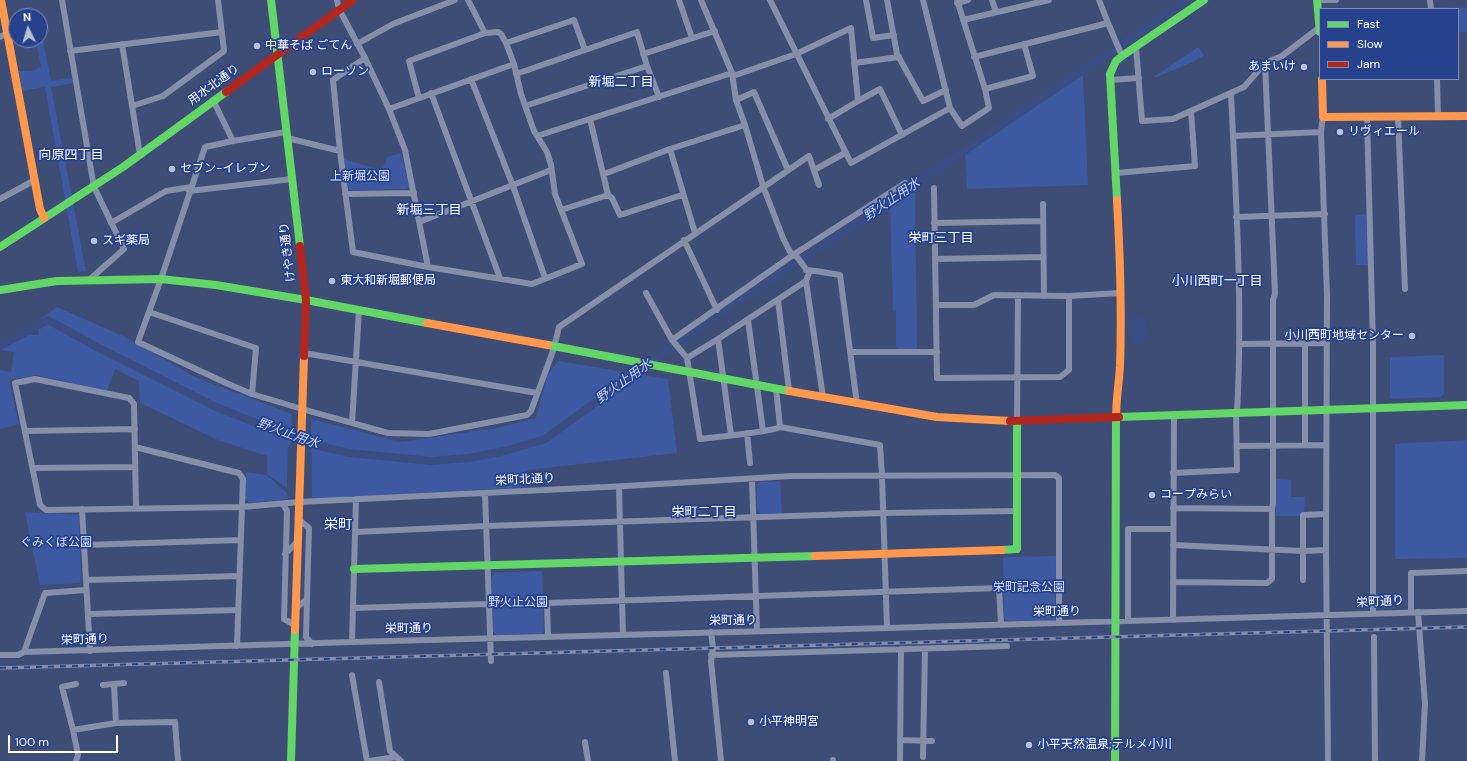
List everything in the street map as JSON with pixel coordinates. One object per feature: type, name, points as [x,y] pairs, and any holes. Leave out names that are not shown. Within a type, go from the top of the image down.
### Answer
[{"type":"street","points":[[1,0],[4,35],[41,214],[44,218]]},
{"type":"street","points":[[63,0],[92,188],[124,249],[89,280]]},
{"type":"street","points":[[132,106],[163,96],[224,51],[218,0]]},
{"type":"street","name":"けやき通り","points":[[271,0],[306,300],[302,442],[294,625],[295,644],[291,761]]},
{"type":"street","points":[[337,0],[339,9],[358,44],[389,109],[405,150],[428,267]]},
{"type":"street","name":"用水北通り","points":[[0,247],[92,188],[140,155],[277,53],[353,0]]},
{"type":"street","points":[[358,44],[393,24],[455,0]]},
{"type":"street","points":[[468,0],[485,33]]},
{"type":"street","points":[[679,0],[692,38]]},
{"type":"street","points":[[700,0],[732,74],[736,100],[763,186],[783,238],[790,252],[809,273],[806,281],[823,397]]},
{"type":"street","points":[[770,0],[851,163],[950,108]]},
{"type":"street","points":[[866,0],[873,38],[894,35]]},
{"type":"street","points":[[887,0],[899,57],[923,101],[946,90]]},
{"type":"street","points":[[923,0],[950,108],[962,126],[989,108],[985,89],[957,1],[968,0]]},
{"type":"street","points":[[992,0],[996,12]]},
{"type":"street","points":[[963,20],[1049,0]]},
{"type":"street","points":[[1099,0],[1119,49],[1110,80],[1116,173],[1120,293],[1120,367],[1116,402],[1115,761]]},
{"type":"street","points":[[1119,49],[1136,47],[1204,0]]},
{"type":"street","points":[[1319,18],[1317,0],[1336,0]]},
{"type":"street","points":[[506,43],[574,20],[585,50]]},
{"type":"street","points":[[974,57],[1108,23]]},
{"type":"street","points":[[537,136],[659,96],[796,54],[851,28],[858,101]]},
{"type":"street","points":[[1136,47],[1142,121],[1173,119],[1244,87],[1265,63],[1282,56],[1319,28]]},
{"type":"street","points":[[643,54],[714,31]]},
{"type":"street","points":[[70,51],[222,32]]},
{"type":"street","points":[[365,58],[333,80],[340,151],[353,252],[428,267],[532,284],[582,264],[555,194],[547,152],[534,131],[525,106],[514,64],[501,34],[498,32],[485,33],[409,61],[419,98]]},
{"type":"street","points":[[516,74],[637,32],[647,66],[659,96]]},
{"type":"street","points":[[122,44],[140,155]]},
{"type":"street","points":[[985,89],[1033,76],[1024,44]]},
{"type":"street","points":[[854,63],[899,57]]},
{"type":"street","points":[[1173,582],[1266,583],[1272,579],[1274,446],[1273,300],[1275,294],[1265,63]]},
{"type":"street","points":[[389,109],[514,64]]},
{"type":"street","points":[[525,106],[647,66]]},
{"type":"street","points":[[1110,80],[1139,78]]},
{"type":"street","points":[[470,79],[513,186],[545,278]]},
{"type":"street","points":[[1322,80],[1323,117],[1321,132],[1325,214],[1327,343],[1326,616],[1328,761]]},
{"type":"street","points":[[1437,80],[1438,116]]},
{"type":"street","points":[[828,119],[880,89],[902,135]]},
{"type":"street","points":[[736,100],[754,92],[788,170]]},
{"type":"street","points":[[431,93],[500,278]]},
{"type":"street","points":[[1174,473],[1237,470],[1239,344],[1231,94]]},
{"type":"street","points":[[213,100],[233,141]]},
{"type":"street","points":[[1116,173],[1195,166],[1191,111]]},
{"type":"street","points":[[1398,116],[1405,289]]},
{"type":"street","points":[[1323,117],[1467,116]]},
{"type":"street","points":[[1367,117],[1372,288],[1373,613]]},
{"type":"street","points":[[590,119],[608,195],[612,198],[620,215],[682,195]]},
{"type":"street","points":[[604,174],[670,149],[745,125]]},
{"type":"street","points":[[1233,136],[1268,133],[1273,135],[1321,132]]},
{"type":"street","points":[[340,151],[287,135],[233,141],[205,147],[161,279],[138,342],[252,394],[393,434],[429,434],[527,415],[531,411],[554,348],[559,327],[684,240],[809,156],[819,185]]},
{"type":"street","points":[[670,149],[682,195],[695,233]]},
{"type":"street","points":[[814,170],[845,153]]},
{"type":"street","points":[[419,222],[551,170]]},
{"type":"street","points":[[111,223],[166,191],[292,179]]},
{"type":"street","points":[[0,199],[35,180]]},
{"type":"street","points":[[674,342],[795,256],[905,183]]},
{"type":"street","points":[[934,188],[937,378],[1060,377],[1069,370],[1069,296]]},
{"type":"street","points":[[345,194],[414,193]]},
{"type":"street","points":[[561,210],[608,195]]},
{"type":"street","points":[[1043,204],[1044,296]]},
{"type":"street","points":[[1236,217],[1325,214]]},
{"type":"street","points":[[934,223],[1042,221]]},
{"type":"street","points":[[684,240],[717,310]]},
{"type":"street","points":[[935,259],[1043,257]]},
{"type":"street","points":[[806,270],[840,275],[857,404]]},
{"type":"street","points":[[0,290],[57,281],[89,280],[161,279],[216,284],[554,348],[789,390],[857,404],[937,417],[1017,421],[1467,405]]},
{"type":"street","points":[[687,358],[748,320],[806,281]]},
{"type":"street","points":[[936,305],[974,305],[994,295],[1069,296],[1120,293]]},
{"type":"street","points":[[646,294],[674,342],[687,358],[700,439],[777,429],[780,427],[880,445],[887,628]]},
{"type":"street","points":[[354,569],[1017,549],[1018,296]]},
{"type":"street","points":[[778,300],[789,390]]},
{"type":"street","points":[[352,423],[359,310]]},
{"type":"street","points":[[149,312],[256,348],[252,394]]},
{"type":"street","points":[[748,320],[763,431]]},
{"type":"street","points":[[718,339],[731,435]]},
{"type":"street","points":[[1239,344],[1327,343]]},
{"type":"street","points":[[1304,344],[1305,445]]},
{"type":"street","points":[[850,352],[937,352]]},
{"type":"street","points":[[304,353],[537,393]]},
{"type":"street","name":"栄町北通り","points":[[135,429],[134,404],[129,398],[35,379],[15,383],[40,505],[46,510],[242,507],[299,502],[752,480],[791,476],[1055,475],[1059,478],[1059,623]]},
{"type":"street","points":[[776,388],[780,427]]},
{"type":"street","points":[[1173,620],[1174,415]]},
{"type":"street","points":[[25,431],[135,429],[136,508]]},
{"type":"street","points":[[747,433],[750,463]]},
{"type":"street","points":[[1237,446],[1326,445]]},
{"type":"street","points":[[135,447],[239,472],[243,479],[237,646]]},
{"type":"street","points":[[33,468],[135,467]]},
{"type":"street","points":[[752,480],[757,631]]},
{"type":"street","points":[[619,487],[623,635]]},
{"type":"street","points":[[485,493],[491,661]]},
{"type":"street","points":[[352,642],[356,499]]},
{"type":"street","points":[[283,504],[287,511],[284,619],[294,625]]},
{"type":"street","points":[[1173,508],[1272,509]]},
{"type":"street","points":[[82,509],[90,651]]},
{"type":"street","points":[[355,532],[486,526],[1017,511]]},
{"type":"street","points":[[1303,580],[1303,515],[1326,514]]},
{"type":"street","points":[[298,519],[309,528],[306,637],[312,644]]},
{"type":"street","points":[[1128,621],[1128,529],[1173,529]]},
{"type":"street","points":[[84,544],[240,540]]},
{"type":"street","points":[[285,554],[298,540]]},
{"type":"street","points":[[1173,545],[1272,550],[1326,550]]},
{"type":"street","points":[[1411,612],[1410,573],[1467,571]]},
{"type":"street","points":[[86,580],[239,576]]},
{"type":"street","points":[[548,637],[547,603],[999,588],[1001,624]]},
{"type":"street","points":[[24,652],[45,593],[86,590]]},
{"type":"street","points":[[295,609],[307,599]]},
{"type":"street","points":[[353,608],[488,604]]},
{"type":"street","points":[[89,614],[238,610]]},
{"type":"street","name":"栄町通り","points":[[0,655],[18,655],[24,652],[352,642],[1115,622],[1467,611]]},
{"type":"street","points":[[1418,612],[1425,704],[1422,761]]},
{"type":"street","points":[[711,632],[711,655],[721,761]]},
{"type":"street","points":[[1374,637],[1375,761]]},
{"type":"street","points":[[711,655],[1007,646]]},
{"type":"street","points":[[900,761],[901,649]]},
{"type":"street","points":[[923,757],[925,649]]},
{"type":"street","points":[[666,673],[675,761]]},
{"type":"street","points":[[352,675],[368,761],[399,759]]},
{"type":"street","points":[[379,682],[390,751],[399,759]]},
{"type":"street","points":[[103,685],[124,683]]},
{"type":"street","points":[[76,684],[62,687],[78,755],[76,761]]},
{"type":"street","points":[[114,684],[116,722]]},
{"type":"street","points":[[73,730],[116,722],[176,722],[178,761]]},
{"type":"street","points":[[900,740],[932,741]]},
{"type":"street","points":[[585,742],[588,761]]},
{"type":"green space","points":[[1433,7],[1467,8],[1467,32],[1459,32],[1459,8]]},
{"type":"green space","points":[[1198,47],[1204,55],[1195,61],[1154,77]]},
{"type":"green space","points":[[37,48],[45,48],[51,81],[72,78],[73,83],[51,87],[86,271],[78,272],[45,87],[22,91],[19,71],[31,71],[41,67]]},
{"type":"green space","points":[[1083,75],[1088,185],[967,189],[965,154]]},
{"type":"green space","name":"上新堀公園","points":[[401,153],[409,186],[406,189],[351,190],[348,187],[344,159],[377,169],[383,168],[387,157]]},
{"type":"green space","points":[[915,186],[917,350],[898,349],[896,347],[896,311],[893,310],[890,204]]},
{"type":"green space","points":[[1368,214],[1369,265],[1356,265],[1355,215]]},
{"type":"green space","points":[[57,307],[123,336],[197,378],[292,414],[291,443],[288,446],[287,488],[267,474],[267,456],[218,440],[140,403],[139,381],[115,369],[107,391],[36,375],[9,380],[19,424],[0,429],[0,370],[11,372],[14,352],[0,350],[0,348],[23,334],[38,335],[39,331],[35,323]]},
{"type":"green space","points":[[1444,355],[1444,394],[1440,397],[1390,399],[1390,357]]},
{"type":"green space","points":[[558,361],[668,379],[677,453],[527,470],[527,487],[312,499],[311,419],[400,442],[497,428],[536,418],[547,376]]},
{"type":"green space","points":[[1467,440],[1467,558],[1395,559],[1395,444]]},
{"type":"green space","points":[[246,472],[266,475],[287,493],[288,499],[249,503],[245,498]]},
{"type":"green space","points":[[1276,479],[1291,480],[1291,497],[1305,497],[1304,513],[1301,516],[1276,516]]},
{"type":"green space","points":[[780,481],[782,513],[760,514],[757,510],[757,486],[759,482]]},
{"type":"green space","name":"ぐみくぼ公園","points":[[25,512],[79,515],[81,583],[40,585]]},
{"type":"green space","name":"栄町記念公園","points":[[1056,556],[1055,620],[1007,621],[1004,618],[1003,557]]},
{"type":"green space","name":"野火止公園","points":[[542,571],[544,631],[542,634],[496,635],[493,632],[492,575],[495,573]]},
{"type":"shaded area","points":[[1146,316],[1147,342],[1132,343],[1131,317]]},
{"type":"waterway","name":"野火止用水","points":[[0,346],[48,320],[95,346],[216,407],[309,444],[350,453],[431,461],[469,458],[505,451],[545,439],[718,314],[890,202],[1041,98],[1188,0]]},
{"type":"railway","points":[[0,668],[1467,627]]},
{"type":"traffic: fast","points":[[271,0],[300,246]]},
{"type":"traffic: fast","points":[[1117,200],[1110,74],[1116,61],[1122,56],[1204,0]]},
{"type":"traffic: fast","points":[[1317,0],[1319,21]]},
{"type":"traffic: fast","points":[[0,247],[123,167],[226,92]]},
{"type":"traffic: fast","points":[[0,290],[57,281],[161,279],[216,285],[427,323]]},
{"type":"traffic: fast","points":[[548,345],[789,391]]},
{"type":"traffic: fast","points":[[1119,417],[1467,405]]},
{"type":"traffic: fast","points":[[1115,761],[1116,418]]},
{"type":"traffic: fast","points":[[1002,550],[1017,549],[1017,421]]},
{"type":"traffic: fast","points":[[354,569],[815,556]]},
{"type":"traffic: fast","points":[[291,761],[295,630]]},
{"type":"traffic: slow","points":[[1,0],[40,209],[44,218]]},
{"type":"traffic: slow","points":[[1322,80],[1323,117],[1467,116]]},
{"type":"traffic: slow","points":[[1116,418],[1120,366],[1121,325],[1117,200]]},
{"type":"traffic: slow","points":[[427,323],[548,345]]},
{"type":"traffic: slow","points":[[295,630],[304,356]]},
{"type":"traffic: slow","points":[[789,391],[937,417],[1010,421]]},
{"type":"traffic: slow","points":[[815,556],[1002,550]]},
{"type":"traffic: jam","points":[[226,92],[353,0]]},
{"type":"traffic: jam","points":[[300,246],[306,300],[304,356]]},
{"type":"traffic: jam","points":[[1010,421],[1119,417]]},
{"type":"place","name":"中華そば ごてん","points":[[257,46]]},
{"type":"place","name":"あまいけ","points":[[1304,67]]},
{"type":"place","name":"ローソン","points":[[313,72]]},
{"type":"place","name":"リヴィエール","points":[[1340,132]]},
{"type":"place","name":"セブン-イレブン","points":[[172,169]]},
{"type":"place","name":"スギ薬局","points":[[94,241]]},
{"type":"place","name":"東大和新堀郵便局","points":[[332,281]]},
{"type":"place","name":"小川西町地域センター","points":[[1412,336]]},
{"type":"place","name":"コープみらい","points":[[1152,495]]},
{"type":"place","name":"小平神明宮","points":[[751,722]]},
{"type":"place","name":"小平天然温泉;テルメ小川","points":[[1029,745]]},
{"type":"district","name":"新堀二丁目","points":[[621,83]]},
{"type":"district","name":"向原四丁目","points":[[71,156]]},
{"type":"district","name":"新堀三丁目","points":[[429,211]]},
{"type":"district","name":"栄町三丁目","points":[[941,239]]},
{"type":"district","name":"小川西町一丁目","points":[[1217,282]]},
{"type":"district","name":"栄町二丁目","points":[[704,513]]},
{"type":"district","name":"栄町","points":[[338,525]]}]
